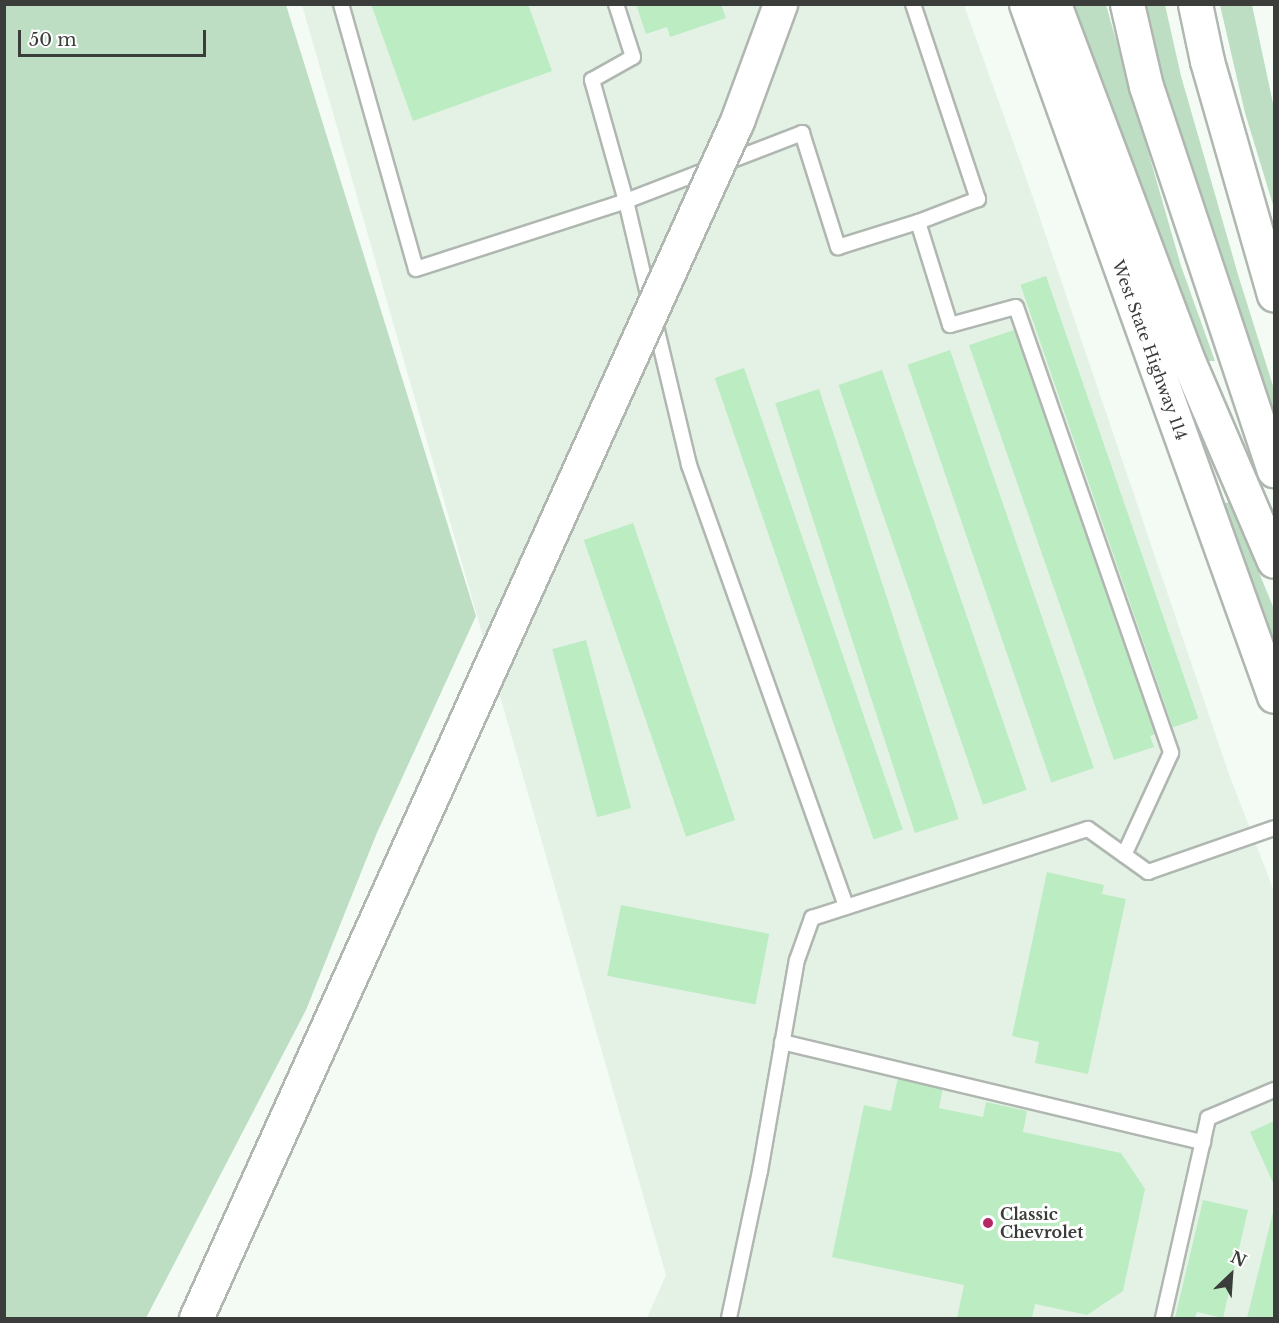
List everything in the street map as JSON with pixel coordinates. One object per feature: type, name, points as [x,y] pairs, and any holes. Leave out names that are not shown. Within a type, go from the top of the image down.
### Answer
[{"type":"main road","points":[[196,1318],[737,121],[780,4]]},
{"type":"main road","name":"West State Highway 114","points":[[1026,4],[1275,696]]},
{"type":"main road","points":[[1054,4],[1189,363],[1275,561]]},
{"type":"main road","points":[[1127,4],[1146,86],[1275,470]]},
{"type":"main road","points":[[1195,4],[1207,61],[1275,295]]},
{"type":"lane","points":[[341,4],[416,269],[626,201],[802,133],[838,246],[918,222],[978,199],[913,4]]},
{"type":"lane","points":[[616,4],[633,57],[592,80],[626,201],[689,465],[846,907]]},
{"type":"lane","points":[[918,222],[950,325],[1017,307],[1171,753],[1124,855]]},
{"type":"lane","points":[[729,1318],[796,960],[812,918],[1088,829],[1148,872],[1275,828]]},
{"type":"lane","points":[[782,1042],[1203,1142]]},
{"type":"lane","points":[[1163,1318],[1208,1118],[1275,1090]]},
{"type":"shaded area","points":[[302,5],[964,5],[1029,186],[1229,774],[1274,891],[1274,1318],[647,1318],[666,1275]]},
{"type":"green space","points":[[5,4],[286,5],[476,616],[376,835],[306,1010],[146,1318],[5,1318]]},
{"type":"green space","points":[[1062,5],[1106,5],[1181,266],[1215,361],[1202,361]]},
{"type":"green space","points":[[1143,5],[1165,5],[1181,76],[1239,278],[1274,389],[1274,431],[1164,95]]},
{"type":"green space","points":[[1220,5],[1252,5],[1274,108],[1274,208],[1245,113]]},
{"type":"green space","points":[[1230,502],[1274,609],[1274,657],[1221,504]]},
{"type":"building","points":[[371,4],[528,4],[552,71],[413,121]]},
{"type":"building","points":[[636,4],[721,4],[726,18],[670,37],[667,27],[646,34]]},
{"type":"building","points":[[1046,276],[1198,719],[1173,727],[1020,285]]},
{"type":"building","points":[[1014,330],[1155,734],[1150,736],[1154,747],[1114,760],[969,345]]},
{"type":"building","points":[[950,350],[1094,768],[1051,783],[907,365]]},
{"type":"building","points":[[744,368],[903,829],[874,840],[715,378]]},
{"type":"building","points":[[882,370],[1027,790],[983,805],[839,385]]},
{"type":"building","points":[[819,389],[959,819],[915,833],[775,403]]},
{"type":"building","points":[[633,523],[735,820],[686,837],[584,540]]},
{"type":"building","points":[[586,640],[631,808],[597,817],[552,649]]},
{"type":"building","points":[[1047,872],[1104,885],[1102,894],[1126,899],[1088,1074],[1035,1063],[1039,1042],[1012,1036]]},
{"type":"building","points":[[621,905],[769,934],[755,1004],[607,976]]},
{"type":"building","name":"Classic Chevrolet","points":[[898,1077],[943,1087],[939,1108],[983,1117],[986,1102],[1027,1111],[1023,1132],[1121,1153],[1145,1189],[1123,1291],[1087,1315],[1035,1304],[1032,1318],[957,1318],[964,1285],[832,1257],[864,1105],[891,1111]]},
{"type":"building","points":[[1274,1121],[1274,1185],[1250,1132]]},
{"type":"building","points":[[1203,1200],[1248,1210],[1223,1318],[1197,1312],[1195,1318],[1175,1318]]},
{"type":"building","points":[[1274,1208],[1274,1318],[1247,1318],[1260,1265]]},
{"type":"place","name":"Classic Chevrolet","points":[[988,1223]]}]
